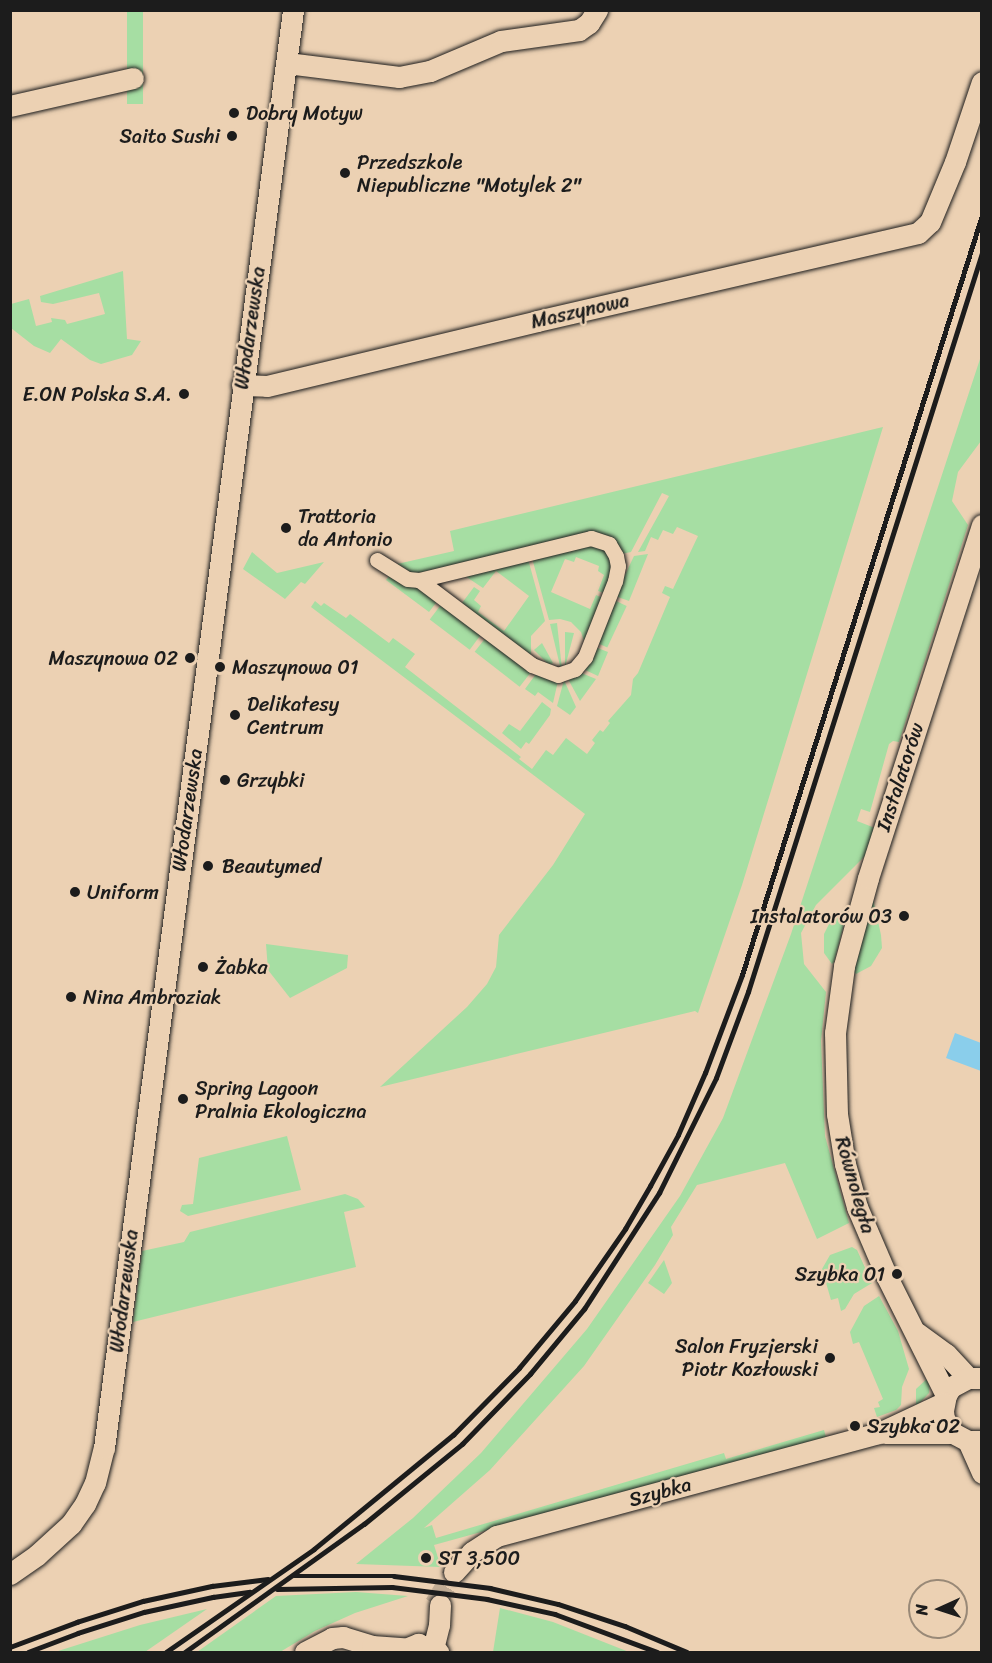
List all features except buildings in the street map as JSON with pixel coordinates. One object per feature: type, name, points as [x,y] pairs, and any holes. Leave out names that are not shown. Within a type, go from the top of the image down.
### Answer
[{"type":"street","name":"Włodarzewska","points":[[10,1574],[37,1555],[71,1524],[85,1504],[101,1462],[293,10]]},
{"type":"street","points":[[287,63],[399,77],[430,71],[501,41],[579,30],[590,23],[597,10]]},
{"type":"street","points":[[10,106],[133,78]]},
{"type":"street","name":"Maszynowa","points":[[242,385],[267,386],[918,233],[930,222],[958,152],[981,82]]},
{"type":"street","name":"Instalatorów","points":[[835,1034],[842,975],[865,887],[981,525]]},
{"type":"street","points":[[377,560],[408,579],[418,580],[591,538],[609,544],[616,556],[618,566],[615,581],[585,657],[575,669],[558,675],[532,665],[418,580]]},
{"type":"street","name":"Równoległa","points":[[835,1034],[837,1114],[848,1174],[865,1228],[944,1399],[944,1419],[967,1438]]},
{"type":"street","name":"Równoległa","points":[[910,1328],[975,1378]]},
{"type":"street","name":"Szybka","points":[[454,1572],[472,1552],[497,1536],[879,1433],[944,1399],[959,1381],[975,1378]]},
{"type":"street","name":"Szybka","points":[[879,1433],[967,1438]]},
{"type":"street","points":[[967,1438],[981,1473]]},
{"type":"street","points":[[306,1652],[332,1638],[343,1637],[372,1646],[418,1649],[438,1605]]},
{"type":"street","points":[[306,1652],[330,1648],[345,1653]]},
{"type":"green space","points":[[127,11],[143,11],[143,104],[127,104]]},
{"type":"green space","points":[[123,271],[127,339],[141,341],[132,355],[101,364],[90,360],[61,339],[50,353],[34,346],[11,328],[11,304],[29,299],[36,326],[52,322],[51,318],[65,320],[67,324],[105,314],[99,293],[53,304],[41,302],[40,296]]},
{"type":"green space","points":[[981,356],[981,441],[958,472],[952,501],[968,525],[899,742],[893,741],[889,744],[870,812],[861,809],[857,821],[875,828],[867,854],[816,905],[801,933],[804,964],[826,992],[821,1041],[825,1136],[849,1223],[817,1239],[785,1163],[697,1185],[671,1227],[673,1235],[655,1265],[584,1366],[490,1470],[424,1528],[432,1525],[436,1538],[724,1453],[726,1459],[824,1430],[826,1437],[434,1545],[441,1567],[356,1564],[413,1518],[481,1453],[587,1329],[680,1196],[723,1118],[791,934]]},
{"type":"green space","points":[[883,427],[742,885],[698,1013],[695,1011],[380,1087],[467,1007],[487,984],[496,967],[499,935],[553,865],[585,814],[311,607],[315,601],[321,606],[324,603],[346,618],[350,614],[389,643],[393,638],[415,654],[405,667],[521,757],[519,759],[532,769],[546,750],[553,755],[566,738],[587,754],[595,743],[592,740],[600,730],[603,732],[610,723],[608,721],[631,695],[633,679],[638,673],[670,597],[662,593],[665,586],[673,589],[698,536],[677,527],[673,534],[663,530],[658,540],[651,537],[645,551],[638,552],[669,496],[662,493],[631,552],[621,554],[607,536],[595,532],[414,574],[397,564],[454,551],[450,531]]},
{"type":"green space","points":[[590,544],[606,549],[613,569],[604,593],[598,591],[604,575],[598,571],[599,566],[576,557],[574,562],[565,559],[551,592],[590,609],[596,595],[603,598],[584,641],[581,632],[571,622],[560,619],[549,620],[532,558]]},
{"type":"green space","points":[[252,552],[277,573],[324,562],[305,584],[301,582],[285,599],[243,569]]},
{"type":"green space","points":[[648,554],[629,601],[615,596],[634,556]]},
{"type":"green space","points":[[528,559],[545,621],[531,636],[531,657],[462,603],[474,587],[480,591],[474,600],[481,606],[478,612],[504,631],[529,596],[496,571],[483,588],[465,576]]},
{"type":"green space","points":[[390,575],[439,599],[429,612],[386,580]]},
{"type":"green space","points":[[614,600],[627,606],[607,648],[595,642]]},
{"type":"green space","points":[[443,602],[483,632],[470,650],[430,620]]},
{"type":"green space","points":[[557,623],[562,669],[561,670],[550,624]]},
{"type":"green space","points":[[565,632],[574,633],[565,667]]},
{"type":"green space","points":[[487,636],[532,671],[520,687],[475,652]]},
{"type":"green space","points":[[542,643],[553,663],[549,665],[534,650]]},
{"type":"green space","points":[[595,647],[608,652],[598,676],[583,669]]},
{"type":"green space","points":[[579,672],[596,679],[580,701],[568,679]]},
{"type":"green space","points":[[536,674],[558,681],[553,703],[538,692],[535,696],[525,689]]},
{"type":"green space","points":[[564,680],[576,707],[570,715],[557,706]]},
{"type":"green space","points":[[542,702],[551,709],[550,715],[529,744],[526,742],[521,749],[502,733],[509,724],[520,731]]},
{"type":"green space","points":[[873,899],[882,948],[871,966],[856,974],[853,971]]},
{"type":"green space","points":[[849,905],[832,964],[824,953],[824,934],[829,924]]},
{"type":"green space","points":[[266,944],[348,955],[347,968],[290,998],[268,970]]},
{"type":"green space","points":[[287,1136],[301,1190],[188,1216],[180,1211],[182,1205],[193,1204],[199,1158]]},
{"type":"green space","points":[[345,1194],[358,1199],[365,1207],[344,1212],[356,1267],[133,1322],[142,1251],[184,1242],[190,1232]]},
{"type":"green space","points":[[852,1247],[857,1250],[872,1283],[854,1294],[845,1309],[841,1311],[838,1298],[831,1300],[822,1269],[830,1255]]},
{"type":"green space","points":[[664,1260],[672,1283],[664,1294],[648,1283]]},
{"type":"green space","points":[[879,1296],[898,1331],[909,1369],[902,1387],[901,1405],[896,1410],[877,1417],[874,1408],[880,1407],[878,1402],[883,1399],[859,1342],[853,1344],[850,1332],[864,1306]]},
{"type":"green space","points":[[930,1376],[929,1393],[916,1407],[916,1389]]},
{"type":"green space","points":[[356,1592],[408,1596],[355,1613],[315,1631],[280,1652],[197,1652],[276,1596]]},
{"type":"green space","points":[[500,1608],[553,1622],[629,1652],[493,1652]]},
{"type":"green space","points":[[207,1609],[145,1652],[55,1652],[140,1625]]},
{"type":"water","points":[[955,1033],[981,1043],[981,1071],[946,1058]]},
{"type":"tunnel","points":[[435,1604],[454,1572]]},
{"type":"railway","points":[[166,1652],[314,1549],[453,1435],[519,1368],[575,1301],[625,1229],[650,1186],[678,1135],[705,1073],[742,975],[982,215]]},
{"type":"railway","points":[[185,1652],[364,1524],[462,1444],[530,1374],[584,1309],[659,1193],[716,1078],[748,992],[982,253]]},
{"type":"railway","points":[[294,1576],[394,1576],[490,1588],[558,1604],[625,1626],[687,1652]]},
{"type":"railway","points":[[10,1647],[143,1601],[212,1586],[268,1579]]},
{"type":"railway","points":[[277,1589],[392,1587],[487,1599],[555,1614],[657,1652]]},
{"type":"railway","points":[[28,1652],[144,1612],[213,1597],[250,1592]]},
{"type":"place","name":"Dobry Motyw","points":[[234,113]]},
{"type":"place","name":"Saito Sushi","points":[[232,136]]},
{"type":"place","name":"Przedszkole Niepubliczne \"Motylek 2\"","points":[[345,173]]},
{"type":"place","name":"E.ON Polska S.A.","points":[[184,394]]},
{"type":"place","name":"Trattoria da Antonio","points":[[286,528]]},
{"type":"place","name":"Maszynowa 02","points":[[190,658]]},
{"type":"place","name":"Maszynowa 01","points":[[220,667]]},
{"type":"place","name":"Delikatesy Centrum","points":[[235,715]]},
{"type":"place","name":"Grzybki","points":[[225,780]]},
{"type":"place","name":"Beautymed","points":[[208,866]]},
{"type":"place","name":"Uniform","points":[[75,892]]},
{"type":"place","name":"Instalatorów 03","points":[[904,916]]},
{"type":"place","name":"Żabka","points":[[203,967]]},
{"type":"place","name":"Nina Ambroziak","points":[[71,997]]},
{"type":"place","name":"Spring Lagoon Pralnia Ekologiczna","points":[[183,1099]]},
{"type":"place","name":"Szybka 01","points":[[897,1274]]},
{"type":"place","name":"Salon Fryzjerski Piotr Kozłowski","points":[[830,1358]]},
{"type":"place","name":"Szybka 02","points":[[855,1426]]},
{"type":"place","name":"ST 3,500","points":[[426,1558]]}]
